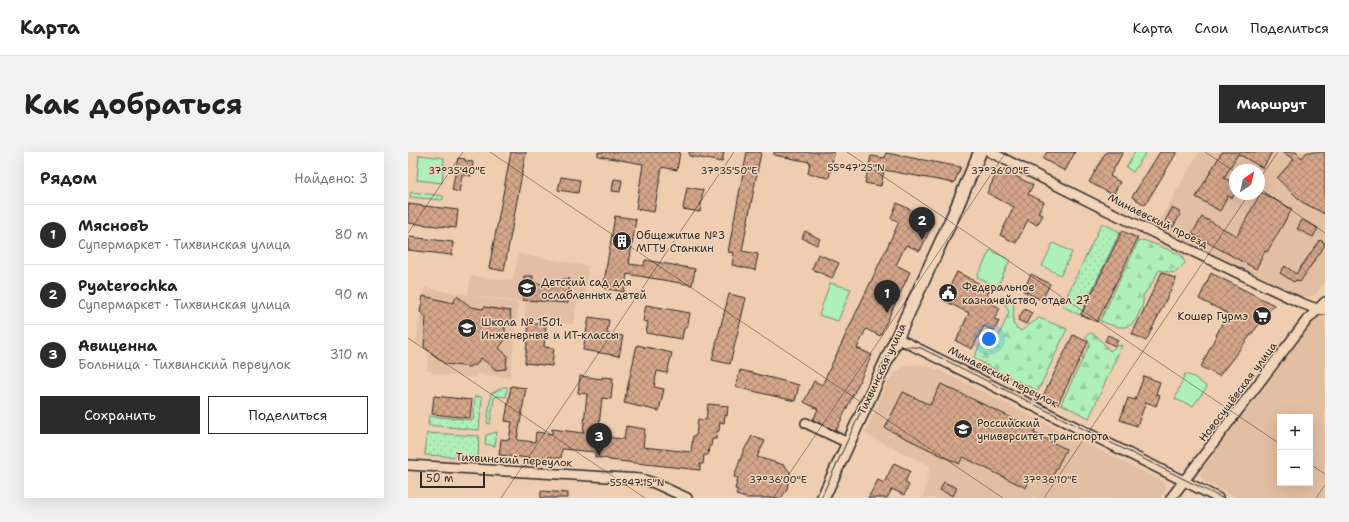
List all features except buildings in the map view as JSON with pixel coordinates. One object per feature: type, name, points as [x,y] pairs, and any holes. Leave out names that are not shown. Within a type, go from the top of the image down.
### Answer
[{"type":"street","name":"Тихвинская улица","points":[[823,498],[952,217],[980,152]]},
{"type":"street","name":"Минаевский проезд","points":[[990,152],[1108,211],[1301,303],[1321,310]]},
{"type":"street","name":"Новосущёвская улица","points":[[1171,498],[1306,321],[1321,310],[1325,302]]},
{"type":"street","name":"Минаевский переулок","points":[[897,338],[1218,498]]},
{"type":"street","points":[[806,423],[848,443]]},
{"type":"street","name":"Тихвинский переулок","points":[[408,465],[641,479],[688,498]]},
{"type":"shaded area","points":[[1199,152],[1325,152],[1325,282],[1315,295],[1304,298],[1157,228],[1160,220]]},
{"type":"shaded area","name":"Детский сад для ослабленных детей","points":[[518,254],[588,266],[584,301],[577,302],[573,324],[525,319],[525,302],[468,295],[471,276],[513,281]]},
{"type":"shaded area","name":"Школа № 1501. Инженерные и ИТ-классы","points":[[424,288],[518,303],[510,378],[478,374],[475,378],[432,373],[432,371],[427,370],[429,351],[424,347],[424,345],[416,344]]},
{"type":"shaded area","points":[[1320,316],[1325,316],[1325,498],[1237,498],[1203,481],[1200,475],[1203,468],[1315,320]]},
{"type":"shaded area","name":"Российский университет транспорта","points":[[921,364],[941,371],[1162,481],[1166,485],[1165,491],[1160,498],[1036,498],[1033,496],[1032,498],[922,498],[930,466],[865,434],[886,385],[891,377],[905,366]]},
{"type":"green space","points":[[1135,152],[1146,152],[1133,172],[1126,167]]},
{"type":"green space","points":[[419,155],[444,158],[442,183],[417,180]]},
{"type":"green space","points":[[411,192],[443,196],[443,198],[442,200],[410,197]]},
{"type":"green space","points":[[1102,223],[1120,232],[1080,315],[1062,306]]},
{"type":"green space","points":[[1143,240],[1181,255],[1185,263],[1175,273],[1159,270],[1150,287],[1143,295],[1141,309],[1136,320],[1132,324],[1117,327],[1100,321],[1138,242]]},
{"type":"green space","points":[[1053,243],[1072,252],[1061,275],[1042,266]]},
{"type":"green space","points":[[990,250],[1010,260],[997,287],[977,277]]},
{"type":"green space","points":[[830,283],[851,289],[838,321],[819,315]]},
{"type":"green space","points":[[1001,296],[1014,299],[1013,324],[1021,331],[1039,318],[1067,329],[1038,391],[974,358],[983,337],[997,340],[1009,312]]},
{"type":"green space","points":[[1090,333],[1097,336],[1110,351],[1117,346],[1122,345],[1089,418],[1061,404],[1090,344],[1086,336]]},
{"type":"green space","points":[[1185,374],[1194,377],[1207,387],[1193,406],[1175,399]]},
{"type":"green space","points":[[503,387],[507,387],[506,397],[497,396],[494,398],[490,424],[487,423],[491,394]]},
{"type":"green space","points":[[475,396],[482,397],[479,430],[428,425],[429,416],[473,420]]},
{"type":"green space","points":[[497,432],[495,446],[485,444],[486,435]]},
{"type":"green space","points":[[427,433],[479,436],[478,458],[425,455]]},
{"type":"tram line","points":[[821,498],[885,359],[897,349],[905,347],[921,348],[1222,498]]},
{"type":"place","name":"Pyaterochka","points":[[922,240]]},
{"type":"place","name":"Общежитие №3 МГТУ Станкин","points":[[622,241]]},
{"type":"place","name":"Детский сад для ослабленных детей","points":[[527,288]]},
{"type":"place","name":"Федеральное казначейство, отдел 27","points":[[948,293]]},
{"type":"place","name":"МясновЪ","points":[[887,313]]},
{"type":"place","name":"Кошер Гурмэ","points":[[1262,316]]},
{"type":"place","name":"Школа № 1501. Инженерные и ИТ-классы","points":[[467,328]]},
{"type":"place","name":"Российский университет транспорта","points":[[963,429]]},
{"type":"place","name":"Авиценна","points":[[599,456]]}]
